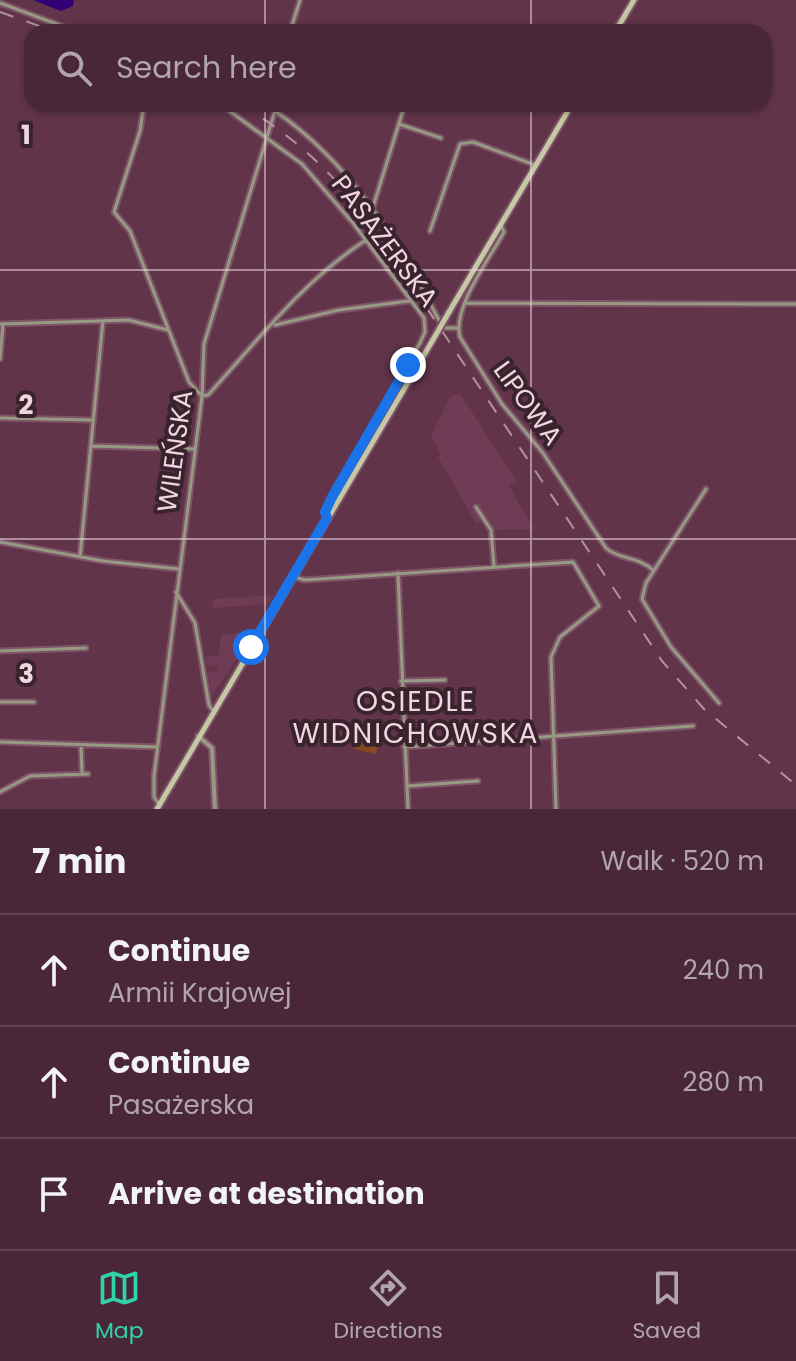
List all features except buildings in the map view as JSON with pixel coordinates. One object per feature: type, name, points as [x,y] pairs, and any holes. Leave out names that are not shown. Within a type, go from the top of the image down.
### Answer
[{"type":"main road","points":[[620,24],[634,0]]},
{"type":"main road","points":[[158,806],[567,112]]},
{"type":"street","points":[[292,24],[300,0]]},
{"type":"street","points":[[3,3],[57,24]]},
{"type":"street","points":[[143,112],[140,131],[114,212],[130,231],[189,382],[202,396],[208,395],[271,326],[342,256],[366,240]]},
{"type":"street","name":"PASAŻERSKA","points":[[231,112],[302,164],[366,240],[424,318],[425,332],[332,497],[325,512],[327,518]]},
{"type":"street","name":"WILEŃSKA","points":[[158,806],[153,793],[202,396],[204,344],[275,112]]},
{"type":"street","name":"LIPOWA","points":[[280,112],[336,163],[373,208],[440,322],[446,328],[457,328],[502,404],[543,453],[606,548],[611,553],[639,559],[654,571]]},
{"type":"street","points":[[373,208],[403,112]]},
{"type":"street","points":[[399,124],[441,138]]},
{"type":"street","points":[[430,231],[455,151],[462,143],[501,151],[536,165]]},
{"type":"street","points":[[457,328],[465,303],[504,232],[501,225]]},
{"type":"street","points":[[271,326],[339,310],[411,301]]},
{"type":"street","points":[[465,303],[796,304]]},
{"type":"street","points":[[0,359],[2,324],[129,320],[168,330]]},
{"type":"street","points":[[80,557],[103,321]]},
{"type":"street","points":[[0,418],[93,420]]},
{"type":"street","points":[[91,446],[195,449]]},
{"type":"street","points":[[706,489],[643,592],[644,606],[692,674],[719,703]]},
{"type":"street","points":[[476,507],[491,530],[494,566]]},
{"type":"street","points":[[0,542],[80,557],[179,569]]},
{"type":"street","points":[[293,577],[305,580],[571,561],[599,606],[567,631],[553,651],[550,669],[556,809]]},
{"type":"street","points":[[398,573],[408,809]]},
{"type":"street","points":[[176,592],[195,623],[213,711]]},
{"type":"street","points":[[0,651],[86,648]]},
{"type":"street","points":[[401,681],[445,680]]},
{"type":"street","points":[[0,702],[34,702]]},
{"type":"street","points":[[404,747],[693,726]]},
{"type":"street","points":[[198,736],[212,748],[215,809]]},
{"type":"street","points":[[0,742],[158,747]]},
{"type":"street","points":[[81,745],[82,774]]},
{"type":"street","points":[[0,792],[30,776],[88,774]]},
{"type":"street","points":[[407,786],[478,781]]},
{"type":"shaded area","points":[[33,0],[74,0],[73,6],[61,11]]},
{"type":"shaded area","points":[[460,393],[516,481],[509,486],[534,529],[494,530],[492,525],[481,521],[476,524],[438,457],[441,455],[431,436],[451,396]]},
{"type":"shaded area","points":[[274,595],[268,604],[213,608],[212,599]]},
{"type":"shaded area","points":[[244,633],[250,637],[211,698],[208,672],[218,671],[217,665],[207,666],[205,657],[219,655],[221,635]]},
{"type":"shaded area","points":[[357,734],[379,739],[376,754],[354,749]]},
{"type":"railway","points":[[0,12],[34,24]]},
{"type":"railway","points":[[251,112],[304,150],[360,208],[662,661],[704,709],[796,785]]},
{"type":"district","name":"OSIEDLE WIDNICHOWSKA","points":[[416,717]]},
{"type":"route","points":[[251,647],[327,518],[325,512],[332,497],[408,365]]}]
